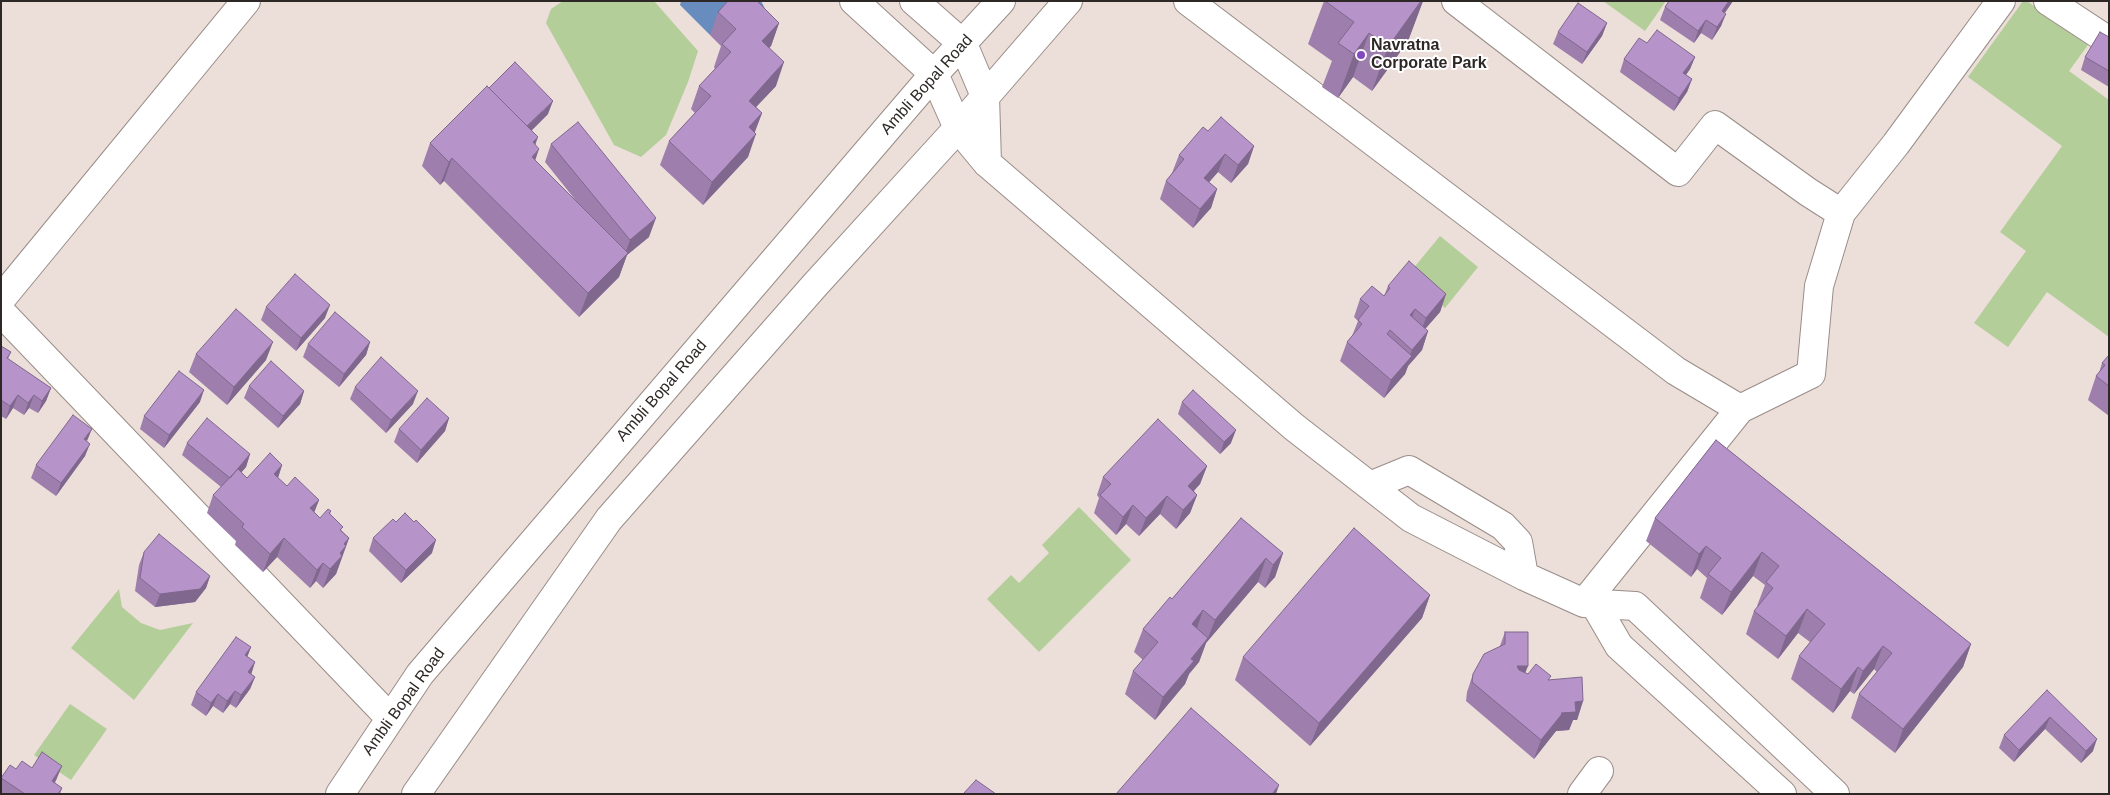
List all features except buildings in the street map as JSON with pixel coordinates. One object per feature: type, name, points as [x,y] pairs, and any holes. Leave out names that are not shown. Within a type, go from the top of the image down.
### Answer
[{"type":"street","points":[[1,299],[246,1]]},
{"type":"street","points":[[854,1],[934,74],[958,128],[987,163],[1294,427],[1412,518],[1524,576],[1589,603],[1636,606],[1835,794]]},
{"type":"street","points":[[914,1],[963,44],[985,96],[987,163]]},
{"type":"street","name":"Ambli Bopal Road","points":[[340,794],[420,674],[934,74],[1001,1]]},
{"type":"street","points":[[416,794],[609,519],[815,285],[958,128],[1068,1]]},
{"type":"street","points":[[1188,1],[1676,371],[1740,409]]},
{"type":"street","points":[[1456,1],[1678,172],[1715,125],[1808,192],[1841,213]]},
{"type":"street","points":[[1589,603],[1740,409],[1811,374],[1819,286],[1841,213],[1896,144],[2000,1]]},
{"type":"street","points":[[2048,1],[2109,41]]},
{"type":"street","points":[[1,312],[81,393],[188,509],[390,718]]},
{"type":"street","points":[[1370,486],[1409,470],[1503,526],[1518,542],[1524,576]]},
{"type":"street","points":[[1589,603],[1619,646],[1782,794]]},
{"type":"street","points":[[1582,794],[1599,771]]},
{"type":"green space","points":[[563,1],[654,1],[698,51],[688,82],[666,135],[641,157],[614,145],[546,23],[551,9]]},
{"type":"green space","points":[[1603,1],[1666,1],[1645,31]]},
{"type":"green space","points":[[2023,1],[2027,1],[2088,45],[2069,71],[2109,100],[2109,337],[2047,292],[2008,347],[1974,323],[2026,251],[2000,232],[2062,146],[1968,77]]},
{"type":"green space","points":[[1440,236],[1478,267],[1445,308],[1407,276]]},
{"type":"green space","points":[[1079,507],[1131,560],[1039,652],[987,599],[1011,575],[1019,583],[1049,553],[1042,545]]},
{"type":"green space","points":[[119,589],[122,607],[141,623],[160,630],[193,623],[134,700],[71,648]]},
{"type":"green space","points":[[70,704],[107,729],[71,780],[34,755]]},
{"type":"water","points":[[681,1],[761,1],[774,26],[710,35],[680,5]]},
{"type":"place","name":"Navratna Corporate Park","points":[[1361,55]]}]
